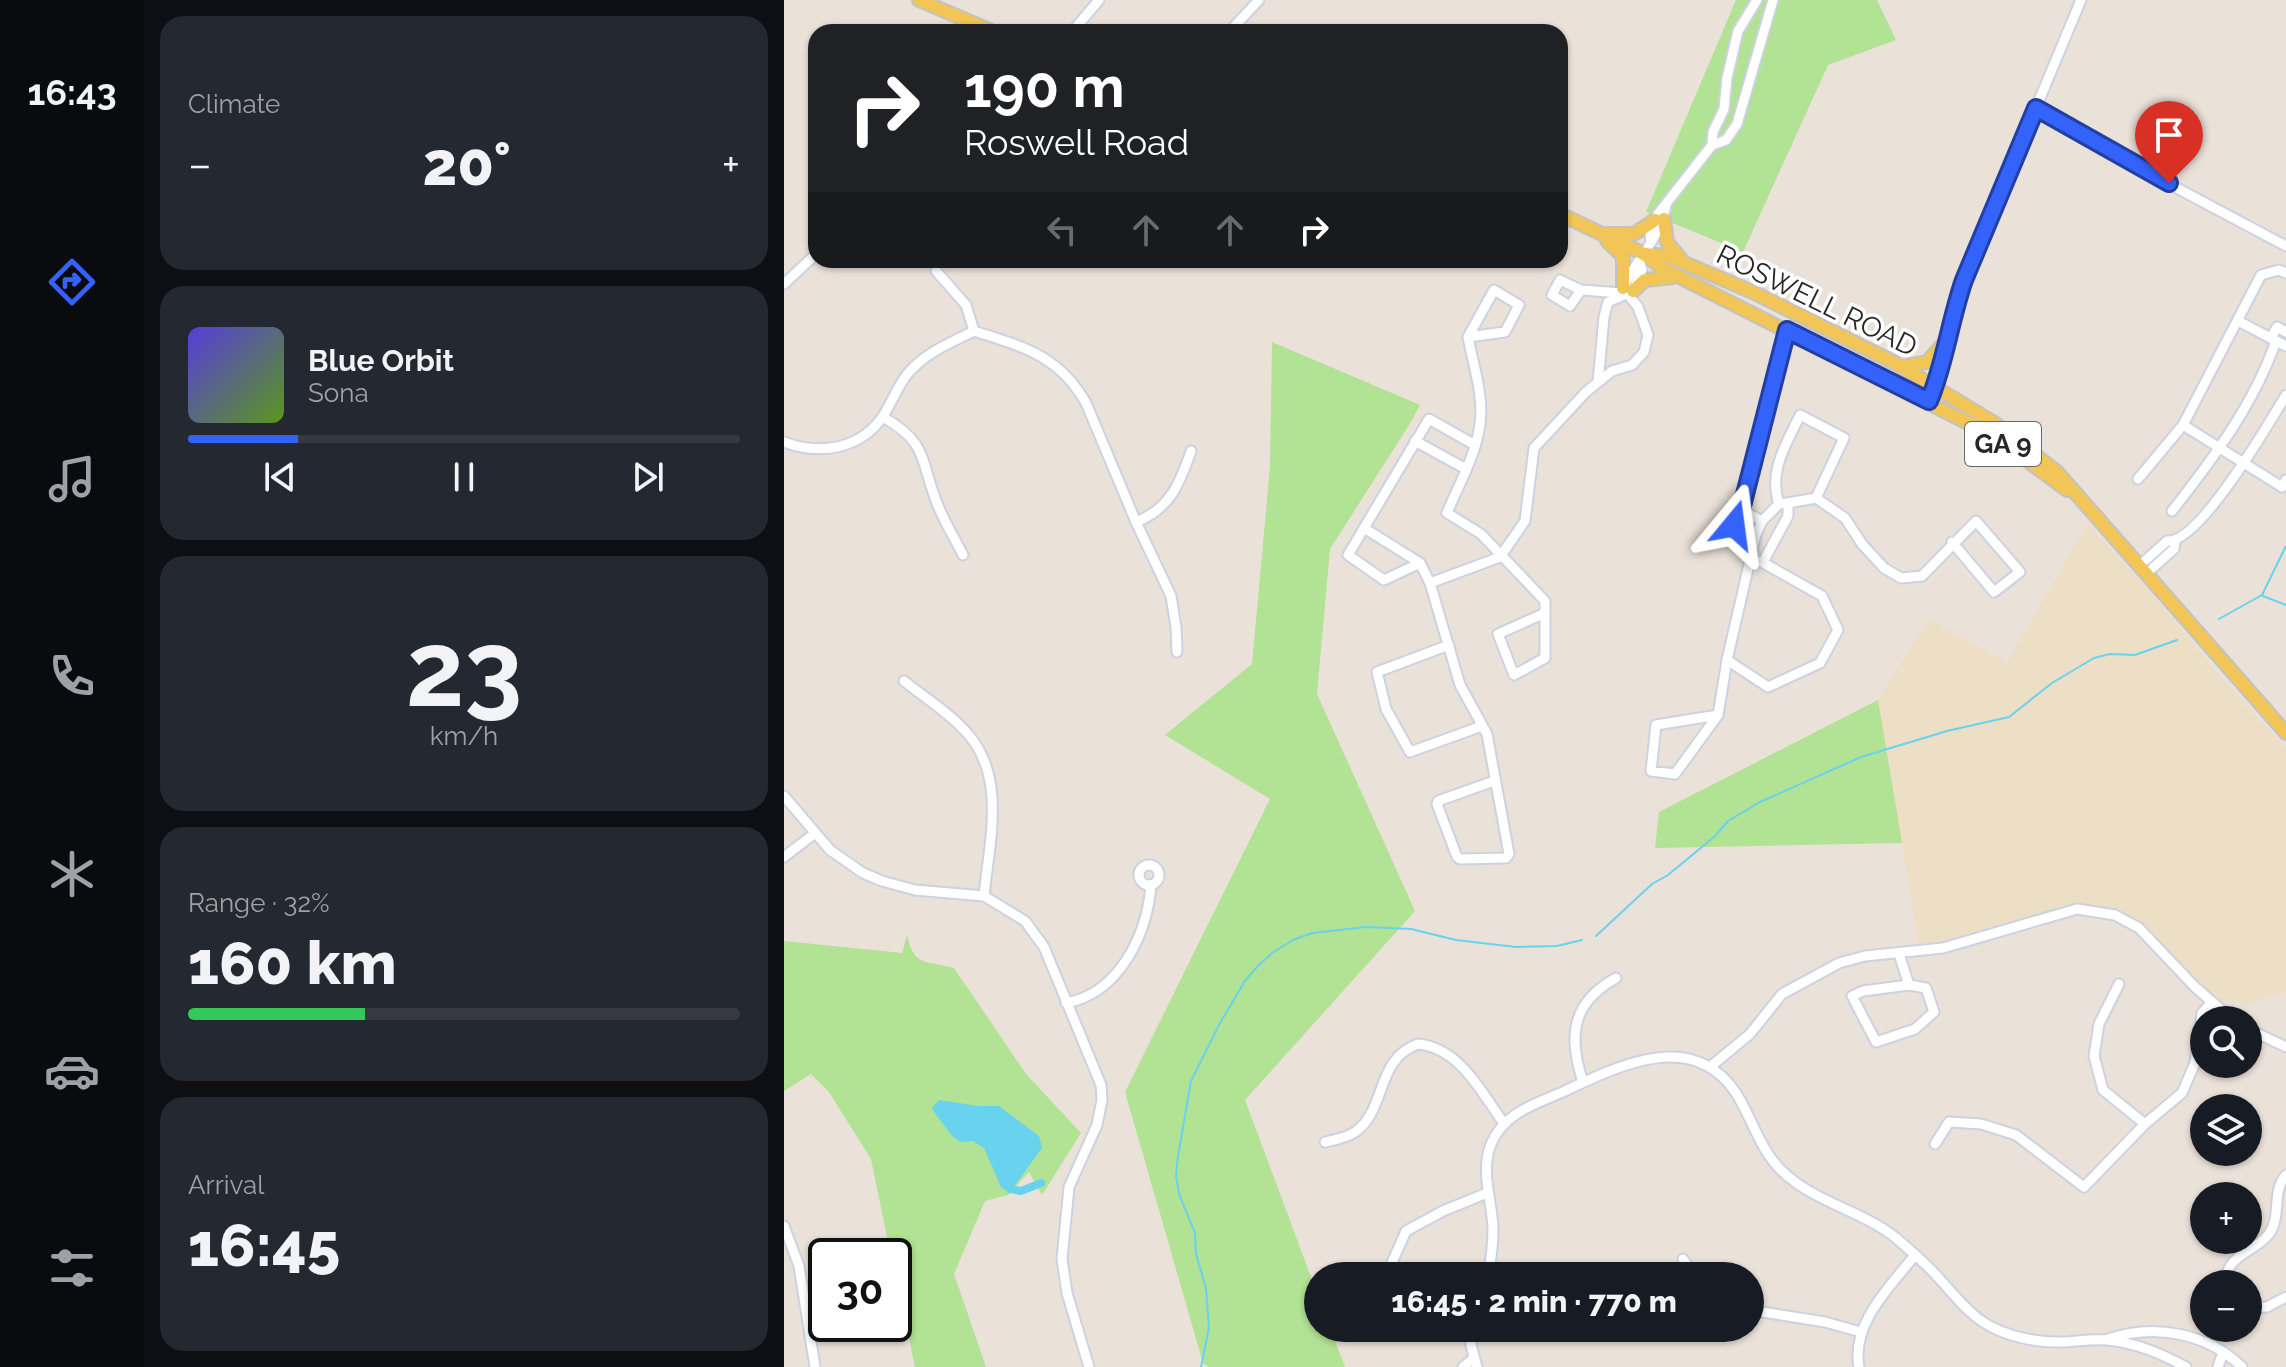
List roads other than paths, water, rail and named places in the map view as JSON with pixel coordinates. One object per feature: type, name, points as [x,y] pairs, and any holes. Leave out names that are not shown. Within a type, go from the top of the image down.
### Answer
[{"type":"main road","points":[[919,0],[975,24]]},
{"type":"main road","points":[[1599,233],[1634,234],[1662,215],[1667,242],[1685,263]]},
{"type":"main road","name":"ROSWELL ROAD","points":[[1568,218],[1681,278],[1929,401],[1992,436],[2073,494]]},
{"type":"main road","points":[[1599,233],[1623,256],[1627,291],[1645,280],[1662,276],[1681,278]]},
{"type":"main road","name":"ROSWELL ROAD","points":[[1642,258],[1668,256],[1757,294],[1902,367],[2016,439],[2057,472],[2073,494],[2144,569],[2286,733]]},
{"type":"main road","points":[[1902,367],[1927,362],[1946,341]]},
{"type":"street","points":[[1079,24],[1099,0]]},
{"type":"street","points":[[1236,24],[1259,0]]},
{"type":"street","points":[[1598,382],[1608,302],[1627,291],[1633,267],[1659,233],[1662,215],[1712,145],[1713,132],[1724,109],[1727,78],[1738,31],[1757,0]]},
{"type":"street","points":[[1712,145],[1726,140],[1737,124],[1773,0]]},
{"type":"street","points":[[1929,401],[1964,280],[2081,0]]},
{"type":"street","points":[[2036,108],[2286,246]]},
{"type":"street","points":[[784,284],[808,262]]},
{"type":"street","points":[[2138,479],[2183,425],[2261,275],[2279,270],[2286,273]]},
{"type":"street","points":[[936,271],[966,305],[974,331]]},
{"type":"street","points":[[1468,337],[1505,332],[1519,305],[1494,290],[1468,337],[1480,402],[1480,424],[1475,445],[1447,513],[1481,534],[1545,601],[1545,613],[1545,658],[1513,674],[1498,634],[1545,613]]},
{"type":"street","points":[[1581,290],[1627,291]]},
{"type":"street","points":[[1430,583],[1500,557],[1525,521],[1534,448],[1549,429],[1598,382],[1612,371],[1632,365],[1644,352],[1648,335],[1638,307],[1627,291]]},
{"type":"street","points":[[2238,321],[2286,346]]},
{"type":"street","points":[[2172,511],[2221,448],[2269,360],[2277,327],[2286,332]]},
{"type":"street","points":[[1729,540],[1741,510],[1787,330]]},
{"type":"street","points":[[784,442],[809,449],[839,446],[860,438],[883,417],[900,383],[919,362],[974,331],[1032,350],[1069,377],[1086,403],[1171,596],[1177,652]]},
{"type":"street","points":[[2144,569],[2174,549],[2175,542],[2185,536],[2245,464],[2286,395]]},
{"type":"street","points":[[1763,562],[1788,516],[1773,481],[1800,415],[1844,438],[1816,498]]},
{"type":"street","points":[[883,417],[905,432],[920,450],[937,502],[963,555]]},
{"type":"street","points":[[1420,563],[1384,580],[1348,555],[1429,419],[1475,445]]},
{"type":"street","points":[[2183,425],[2282,487],[2286,480]]},
{"type":"street","points":[[1415,441],[1466,469]]},
{"type":"street","points":[[1136,522],[1155,513],[1171,498],[1191,451]]},
{"type":"street","points":[[1718,715],[1656,725],[1651,771],[1675,774],[1718,715],[1727,660],[1756,534],[1762,521],[1784,504],[1816,498],[1845,518],[1862,544],[1884,568],[1901,578],[1922,576],[1952,542],[1976,521],[2020,572],[1994,592],[1952,542]]},
{"type":"street","points":[[1741,510],[1762,521]]},
{"type":"street","points":[[1734,525],[1756,534]]},
{"type":"street","points":[[1364,528],[1420,563],[1430,583],[1460,685],[1487,734],[1509,854],[1506,858],[1460,859],[1438,801],[1494,781]]},
{"type":"street","points":[[1727,660],[1768,687],[1820,663],[1838,630],[1822,596],[1750,556]]},
{"type":"street","points":[[1449,645],[1377,672],[1386,709],[1410,752],[1482,726]]},
{"type":"street","points":[[904,681],[970,735],[989,772],[993,803],[984,896]]},
{"type":"street","points":[[784,796],[814,834],[846,862],[882,881],[915,890],[984,896],[1010,910],[1035,932],[1044,947],[1097,1072],[1102,1100],[1097,1125],[1069,1187],[1062,1259],[1067,1293],[1089,1367]]},
{"type":"street","points":[[784,857],[814,834]]},
{"type":"street","points":[[1066,1003],[1077,1001],[1098,989],[1127,960],[1146,923],[1151,885]]},
{"type":"street","points":[[1710,1067],[1750,1034],[1782,994],[1839,963],[1865,956],[1943,948],[2068,910],[2087,909],[2115,915],[2139,928],[2215,1006]]},
{"type":"street","points":[[1899,954],[1909,985]]},
{"type":"street","points":[[1583,1082],[1574,1050],[1576,1021],[1591,995],[1616,978]]},
{"type":"street","points":[[2119,984],[2099,1024],[2094,1056],[2103,1090],[2145,1124]]},
{"type":"street","points":[[1909,985],[1926,988],[1934,1012],[1915,1029],[1876,1042],[1852,996],[1863,991],[1909,985]]},
{"type":"street","points":[[1935,1144],[1949,1122],[1981,1124],[2016,1135],[2084,1187],[2145,1124],[2182,1093],[2195,1063],[2202,1013],[2211,1003]]},
{"type":"street","points":[[2262,1036],[2286,1047]]},
{"type":"street","points":[[1325,1142],[1349,1136],[1362,1126],[1370,1115],[1394,1059],[1418,1044],[1436,1048],[1463,1067],[1503,1122]]},
{"type":"street","points":[[1490,1262],[1493,1227],[1487,1193],[1488,1155],[1503,1122],[1583,1082],[1632,1062],[1653,1057],[1683,1059],[1710,1067],[1735,1092],[1769,1155],[1784,1174],[1818,1198],[1883,1229],[1915,1255],[1969,1311],[1994,1329],[2042,1340],[2106,1340],[2157,1351],[2186,1367]]},
{"type":"street","points":[[2228,1270],[2236,1258],[2263,1240],[2273,1227],[2277,1191],[2286,1175]]},
{"type":"street","points":[[1392,1262],[1406,1231],[1487,1193]]},
{"type":"street","points":[[784,1226],[799,1266],[815,1367]]},
{"type":"street","points":[[1859,1367],[1861,1332],[1870,1312],[1915,1255]]},
{"type":"street","points":[[2262,1307],[2286,1297]]},
{"type":"street","points":[[1764,1312],[1825,1322],[1861,1332]]},
{"type":"street","points":[[2106,1340],[2130,1331],[2157,1330],[2201,1341],[2226,1354],[2242,1367]]},
{"type":"street","points":[[1463,1367],[1475,1362],[1473,1342]]},
{"type":"street","points":[[2221,1367],[2226,1354]]},
{"type":"water","points":[[939,1100],[999,1106],[1039,1136],[1042,1148],[1015,1185],[1007,1191],[1001,1187],[984,1148],[973,1141],[961,1142],[953,1137],[932,1108]]},
{"type":"waterway","points":[[2219,619],[2262,595],[2286,546]]},
{"type":"waterway","points":[[2263,596],[2286,605]]},
{"type":"waterway","points":[[1596,936],[1652,884],[1668,875],[1714,837],[1728,821],[1760,802],[1861,757],[1947,731],[2009,717],[2052,683],[2094,658],[2110,654],[2135,655],[2177,640]]},
{"type":"waterway","points":[[1201,1367],[1209,1328],[1206,1288],[1196,1254],[1195,1233],[1179,1194],[1176,1175],[1178,1156],[1191,1081],[1219,1025],[1257,967],[1293,940],[1312,933],[1366,927],[1411,929],[1456,940],[1516,947],[1557,946],[1582,940]]},
{"type":"waterway","points":[[1010,1189],[1021,1191],[1041,1183]]}]
